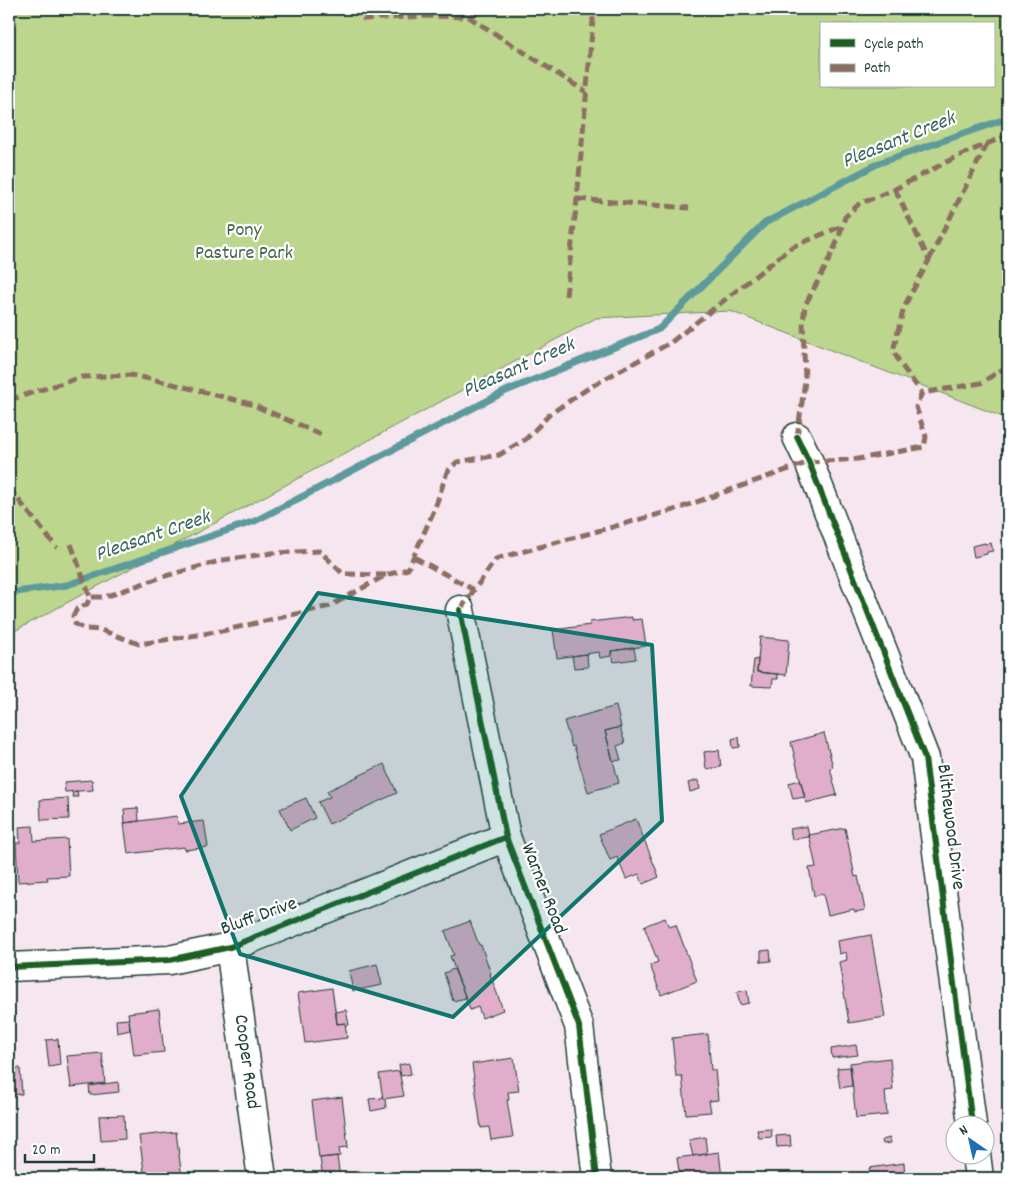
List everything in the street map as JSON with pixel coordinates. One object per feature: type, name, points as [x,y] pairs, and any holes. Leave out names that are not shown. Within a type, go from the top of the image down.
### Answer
[{"type":"street","name":"Blithewood Drive","points":[[797,437],[925,758],[971,1114]]},
{"type":"street","name":"Warner Road","points":[[460,610],[506,838],[579,1026],[597,1178]]},
{"type":"street","name":"Bluff Drive","points":[[9,967],[169,960],[230,947],[506,838]]},
{"type":"street","name":"Cooper Road","points":[[230,947],[262,1178]]},
{"type":"street","points":[[977,1164],[979,1178]]},
{"type":"highlighted area","points":[[318,593],[652,645],[662,821],[453,1017],[240,954],[181,796]]},
{"type":"green space","name":"Pony Pasture Park","points":[[9,9],[1008,9],[1008,419],[730,311],[596,318],[9,634]]},
{"type":"building","points":[[991,543],[993,551],[974,557],[972,546]]},
{"type":"building","points":[[632,617],[632,620],[642,619],[646,646],[611,651],[611,656],[600,658],[599,652],[557,658],[553,630],[590,625],[590,622]]},
{"type":"building","points":[[760,637],[789,640],[786,675],[757,672]]},
{"type":"building","points":[[634,648],[636,659],[614,662],[611,651]]},
{"type":"building","points":[[587,654],[588,667],[574,668],[572,656]]},
{"type":"building","points":[[758,659],[757,672],[778,674],[778,679],[773,679],[772,687],[751,686],[754,660]]},
{"type":"building","points":[[616,706],[621,727],[605,731],[619,783],[588,792],[564,721]]},
{"type":"building","points":[[620,727],[625,743],[617,746],[621,760],[613,761],[605,731]]},
{"type":"building","points":[[824,733],[833,767],[830,768],[837,795],[806,803],[791,742]]},
{"type":"building","points":[[739,737],[740,747],[733,748],[732,739]]},
{"type":"building","points":[[719,750],[721,767],[706,769],[704,752]]},
{"type":"building","points":[[384,764],[397,793],[329,824],[318,802],[330,797],[327,791]]},
{"type":"building","points":[[92,780],[93,790],[65,792],[64,782]]},
{"type":"building","points":[[698,780],[700,789],[690,792],[688,783]]},
{"type":"building","points":[[800,780],[805,797],[793,799],[789,783]]},
{"type":"building","points":[[77,791],[78,797],[73,797],[72,792]]},
{"type":"building","points":[[68,798],[69,819],[41,820],[40,800]]},
{"type":"building","points":[[306,798],[315,818],[290,830],[280,809]]},
{"type":"building","points":[[138,808],[139,821],[125,823],[124,809]]},
{"type":"building","points":[[177,816],[178,824],[204,821],[208,847],[185,850],[184,847],[128,854],[124,823]]},
{"type":"building","points":[[636,819],[659,877],[643,884],[639,874],[626,879],[617,857],[610,860],[599,834]]},
{"type":"building","points":[[33,826],[34,841],[67,839],[69,876],[47,877],[48,880],[18,882],[16,843],[20,843],[19,827]]},
{"type":"building","points":[[807,826],[809,837],[792,839],[790,829]]},
{"type":"building","points":[[845,828],[855,877],[858,876],[865,910],[855,912],[854,909],[828,915],[823,894],[814,896],[809,868],[816,867],[809,835]]},
{"type":"building","points":[[665,918],[669,927],[676,925],[697,981],[661,995],[650,965],[658,962],[644,926]]},
{"type":"building","points":[[470,921],[479,945],[481,945],[503,1010],[482,1018],[478,1007],[470,1010],[450,956],[454,955],[445,931]]},
{"type":"building","points":[[871,935],[885,1017],[849,1023],[839,962],[847,960],[846,952],[839,954],[837,941]]},
{"type":"building","points":[[770,950],[771,961],[761,962],[761,951]]},
{"type":"building","points":[[377,964],[382,985],[353,991],[349,971]]},
{"type":"building","points":[[454,969],[466,998],[453,1001],[444,973]]},
{"type":"building","points":[[332,988],[337,1024],[345,1023],[347,1038],[305,1043],[298,993]]},
{"type":"building","points":[[747,990],[749,1003],[740,1005],[737,992]]},
{"type":"building","points":[[159,1009],[164,1052],[134,1055],[128,1013]]},
{"type":"building","points":[[346,1010],[349,1025],[345,1023],[337,1024],[336,1012]]},
{"type":"building","points":[[129,1019],[130,1030],[117,1033],[116,1020]]},
{"type":"building","points":[[708,1034],[711,1070],[715,1070],[718,1100],[709,1101],[711,1112],[686,1114],[682,1076],[676,1076],[672,1038]]},
{"type":"building","points":[[58,1039],[60,1065],[49,1067],[46,1040]]},
{"type":"building","points":[[856,1045],[858,1055],[832,1058],[831,1049]]},
{"type":"building","points":[[102,1053],[105,1083],[71,1087],[67,1056]]},
{"type":"building","points":[[514,1058],[519,1091],[508,1092],[509,1100],[507,1100],[513,1137],[491,1140],[489,1127],[481,1128],[472,1064]]},
{"type":"building","points":[[890,1058],[893,1090],[885,1091],[887,1115],[856,1118],[850,1063]]},
{"type":"building","points":[[409,1063],[411,1074],[401,1076],[399,1065]]},
{"type":"building","points":[[850,1067],[852,1086],[840,1088],[837,1068]]},
{"type":"building","points":[[20,1068],[22,1094],[10,1095],[11,1103],[9,1104],[9,1069]]},
{"type":"building","points":[[399,1071],[404,1096],[383,1099],[379,1074]]},
{"type":"building","points":[[118,1082],[119,1092],[90,1095],[89,1086]]},
{"type":"building","points":[[342,1097],[348,1147],[339,1148],[340,1156],[319,1158],[312,1101]]},
{"type":"building","points":[[369,1099],[385,1099],[386,1108],[371,1111]]},
{"type":"building","points":[[124,1115],[125,1139],[101,1141],[99,1116]]},
{"type":"building","points":[[771,1129],[772,1137],[759,1138],[757,1130]]},
{"type":"building","points":[[176,1132],[182,1178],[145,1178],[139,1136]]},
{"type":"building","points":[[790,1135],[791,1146],[777,1147],[776,1136]]},
{"type":"building","points":[[705,1137],[707,1154],[693,1156],[689,1140]]},
{"type":"building","points":[[890,1138],[891,1143],[883,1144],[882,1140]]},
{"type":"building","points":[[719,1152],[722,1178],[680,1178],[677,1158]]},
{"type":"building","points":[[337,1156],[340,1178],[323,1178],[320,1158]]},
{"type":"building","points":[[904,1163],[905,1178],[871,1178],[869,1168]]},
{"type":"waterway","name":"Pleasant Creek","points":[[9,593],[67,585],[255,521],[506,391],[659,329],[765,223],[879,163],[1008,118]]},
{"type":"marked path","points":[[351,9],[364,19],[427,16],[469,17],[586,92]]},
{"type":"marked path","points":[[469,17],[480,9]]},
{"type":"marked path","points":[[566,296],[577,199],[593,20],[592,9]]},
{"type":"marked path","points":[[797,437],[805,381],[803,322],[805,305],[838,240],[845,217],[859,204],[895,189],[956,157],[1008,135]]},
{"type":"marked path","points":[[929,260],[987,144]]},
{"type":"marked path","points":[[895,189],[929,260],[904,307],[893,351],[922,393]]},
{"type":"marked path","points":[[577,199],[689,208]]},
{"type":"marked path","points":[[386,575],[343,574],[320,551],[272,553],[223,560],[162,577],[105,597],[90,597],[87,604],[77,609],[73,616],[75,624],[85,629],[101,630],[139,644],[222,631],[330,606],[386,575],[408,569],[435,508],[447,472],[457,462],[499,455],[526,439],[550,414],[590,387],[670,343],[792,247],[842,226]]},
{"type":"marked path","points":[[460,610],[496,559],[674,510],[809,462],[858,459],[924,447],[926,437],[916,407],[922,393],[981,383],[1008,366]]},
{"type":"marked path","points":[[9,400],[82,377],[131,375],[251,404],[322,435]]},
{"type":"marked path","points":[[9,488],[57,548]]},
{"type":"marked path","points":[[71,544],[90,597]]},
{"type":"marked path","points":[[414,557],[474,590]]},
{"type":"cycle path","points":[[797,437],[809,462],[925,758],[971,1114]]},
{"type":"cycle path","points":[[460,610],[506,837],[579,1026],[597,1178]]},
{"type":"cycle path","points":[[9,967],[169,960],[230,947],[506,837]]}]
